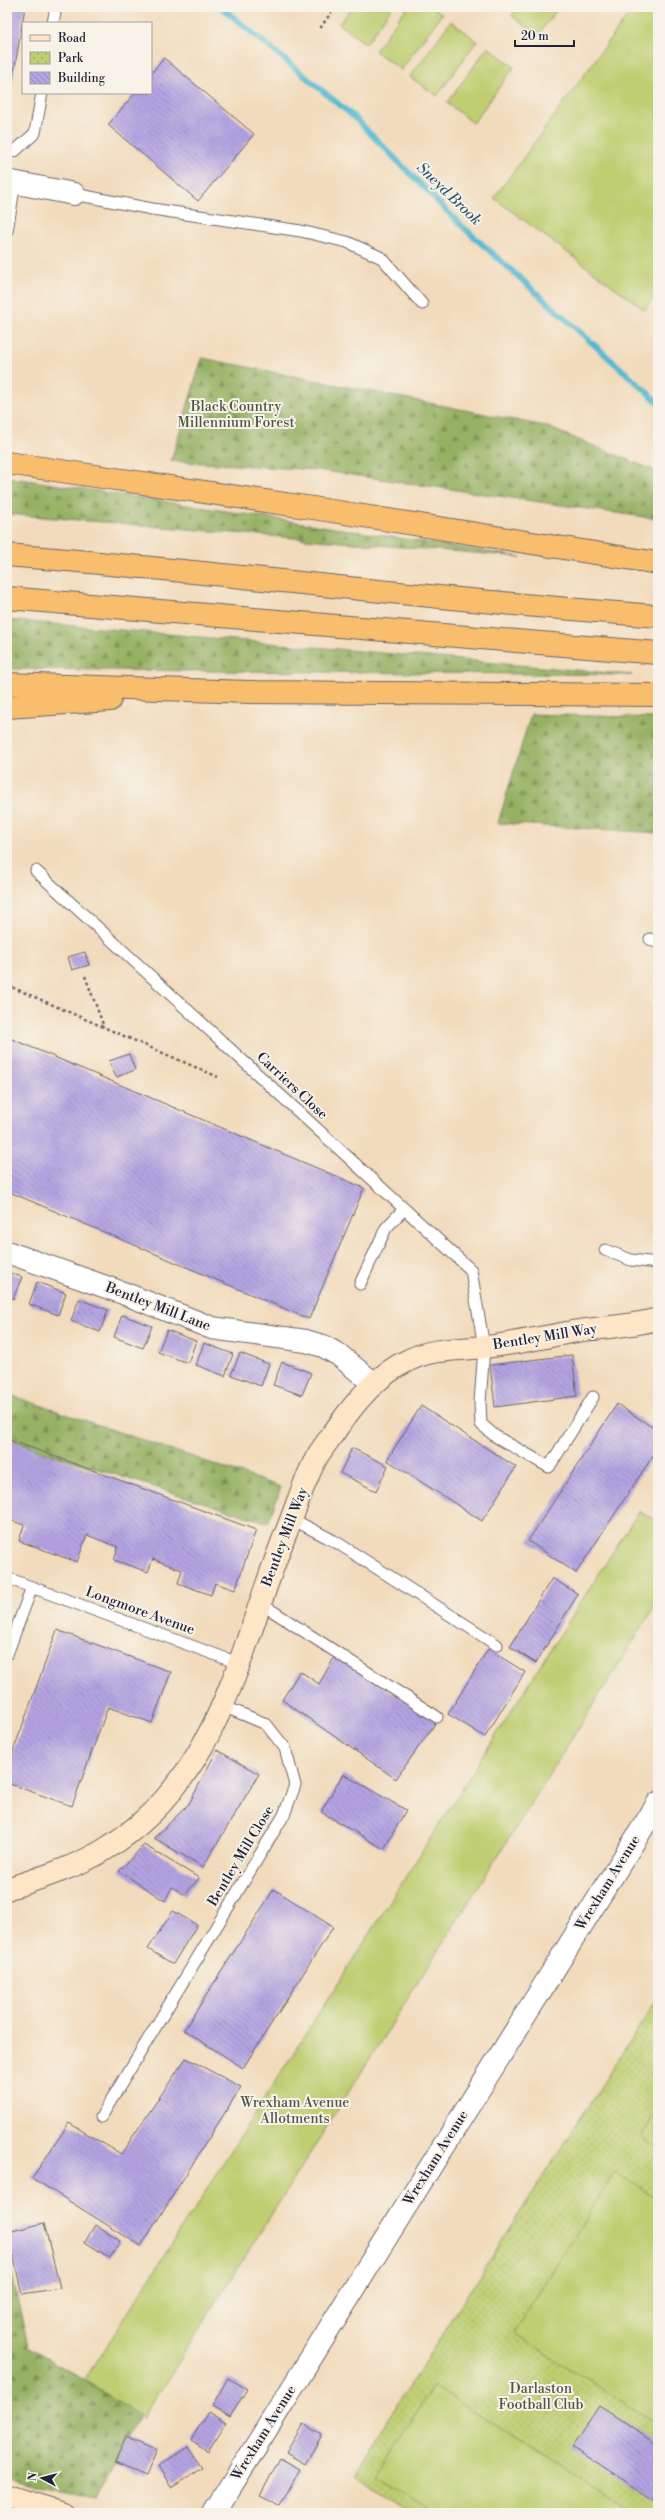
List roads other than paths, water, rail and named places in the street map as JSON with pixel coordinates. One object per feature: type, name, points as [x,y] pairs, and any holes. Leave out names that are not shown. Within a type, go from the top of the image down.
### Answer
[{"type":"highway","points":[[7,463],[312,508],[658,563]]},
{"type":"highway","points":[[7,555],[107,563],[512,606],[658,616]]},
{"type":"highway","points":[[7,598],[658,653]]},
{"type":"highway","points":[[7,684],[249,692],[658,695]]},
{"type":"highway","points":[[7,706],[249,692]]},
{"type":"street","points":[[11,182],[74,194]]},
{"type":"street","name":"Bentley Mill Lane","points":[[7,1252],[123,1293],[212,1328],[306,1341],[323,1346],[339,1355],[373,1383]]},
{"type":"street","name":"Bentley Mill Way","points":[[7,1889],[73,1865],[104,1850],[136,1828],[159,1806],[182,1780],[202,1750],[223,1706],[260,1603],[317,1456],[345,1417],[373,1383],[408,1360],[428,1353],[454,1348],[484,1347],[655,1320]]},
{"type":"street","name":"Wrexham Avenue","points":[[214,2513],[658,1803]]},
{"type":"street","points":[[7,2496],[63,2513]]},
{"type":"lane","points":[[53,22],[56,7]]},
{"type":"lane","points":[[7,153],[15,151],[35,133],[42,94]]},
{"type":"lane","points":[[7,231],[11,182]]},
{"type":"lane","points":[[74,194],[152,209],[301,231],[347,242],[382,258],[422,304]]},
{"type":"lane","name":"Carriers Close","points":[[36,871],[470,1270],[484,1347],[480,1403],[481,1424],[495,1436],[549,1467],[593,1397]]},
{"type":"lane","points":[[360,1284],[386,1228],[404,1209]]},
{"type":"lane","points":[[605,1250],[631,1260],[658,1263]]},
{"type":"lane","points":[[292,1519],[336,1542],[497,1645]]},
{"type":"lane","name":"Longmore Avenue","points":[[7,1578],[238,1663]]},
{"type":"lane","points":[[7,1654],[32,1587]]},
{"type":"lane","points":[[260,1603],[437,1717]]},
{"type":"lane","name":"Bentley Mill Close","points":[[101,2116],[284,1815],[295,1785],[285,1748],[266,1724],[223,1706]]},
{"type":"waterway","name":"Sneyd Brook","points":[[221,7],[353,116],[462,226],[658,402]]},
{"type":"park label","name":"Black Country Millennium Forest","points":[[236,416]]},
{"type":"park label","name":"Wrexham Avenue Allotments","points":[[295,2112]]},
{"type":"park label","name":"Darlaston Football Club","points":[[541,2398]]}]
